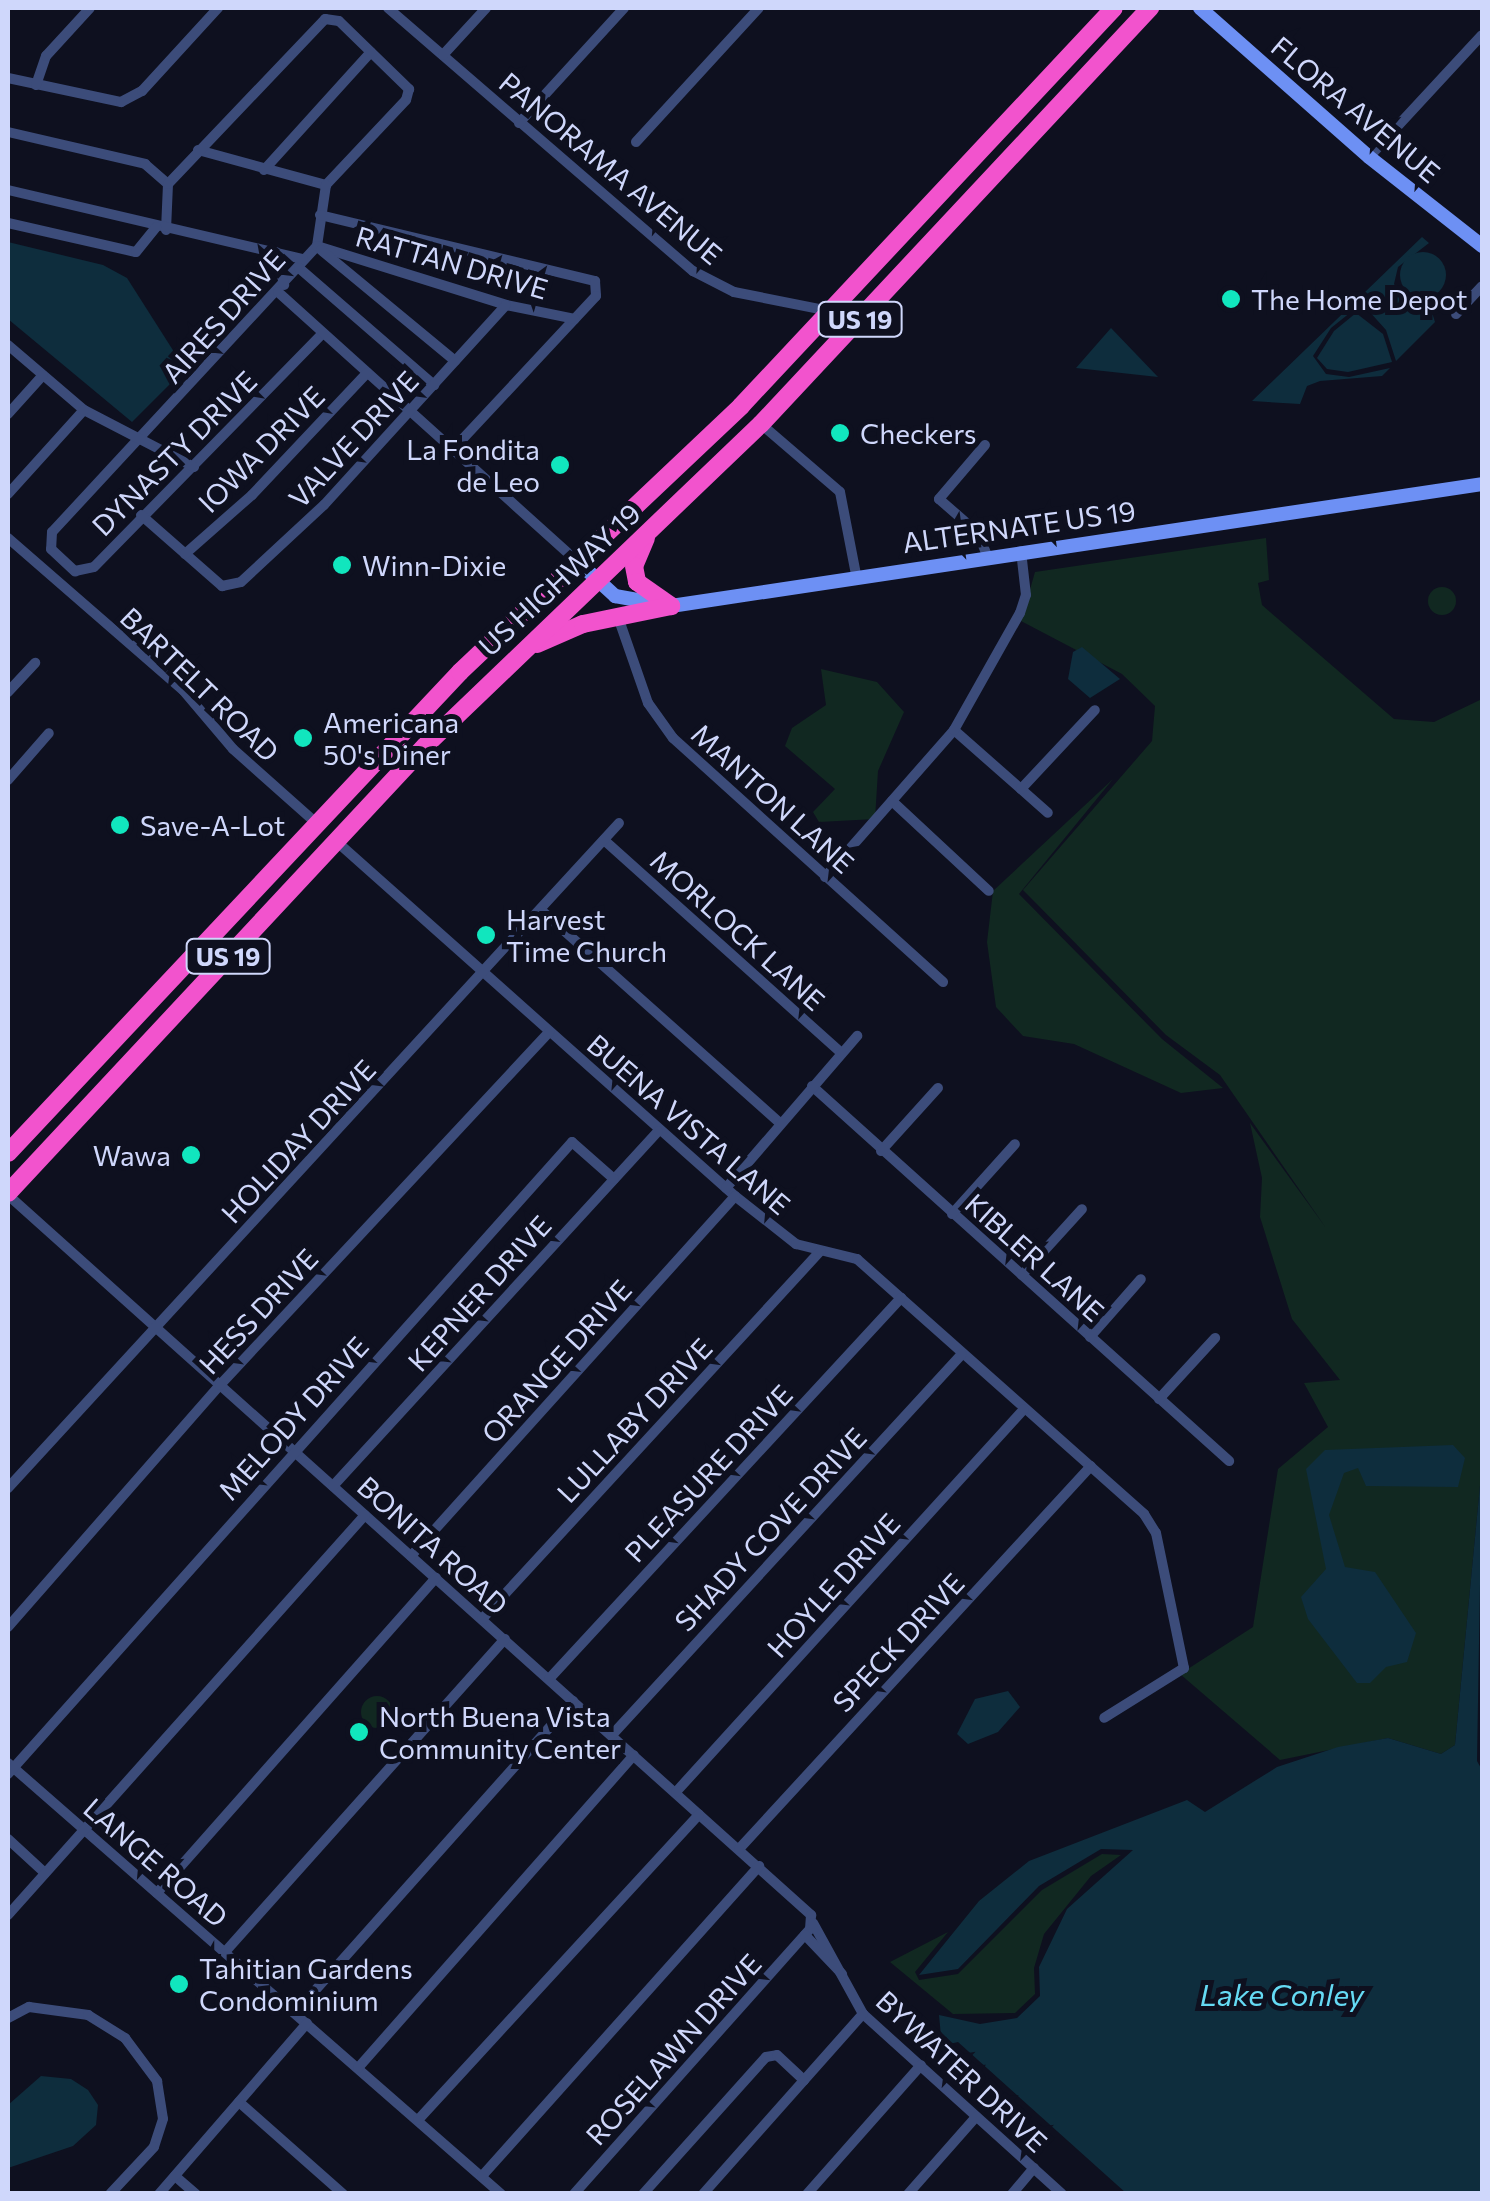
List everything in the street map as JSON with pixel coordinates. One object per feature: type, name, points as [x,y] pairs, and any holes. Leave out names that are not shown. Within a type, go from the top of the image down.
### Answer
[{"type":"highway","name":"US HIGHWAY 19","points":[[8,1153],[316,823],[413,728],[460,672],[704,444],[1114,8]]},
{"type":"highway","name":"US HIGHWAY 19","points":[[8,1194],[336,841],[519,652],[761,424],[1150,8]]},
{"type":"highway","points":[[875,303],[871,284],[910,241],[921,215]]},
{"type":"highway","points":[[736,449],[832,335],[831,311]]},
{"type":"highway","points":[[650,531],[635,574],[646,592],[671,606]]},
{"type":"highway","points":[[519,652],[584,624],[671,606]]},
{"type":"highway","points":[[336,841],[344,812],[413,728]]},
{"type":"main road","name":"FLORA AVENUE","points":[[1200,8],[1369,158],[1482,246]]},
{"type":"main road","name":"ALTERNATE US 19","points":[[577,562],[624,600],[671,606],[856,574],[1482,484]]},
{"type":"street","points":[[36,85],[46,56],[90,8]]},
{"type":"street","points":[[8,78],[98,99],[131,98],[218,8]]},
{"type":"street","name":"PANORAMA AVENUE","points":[[388,8],[692,272],[734,292],[831,311]]},
{"type":"street","points":[[443,55],[486,8]]},
{"type":"street","points":[[519,123],[624,8]]},
{"type":"street","points":[[636,142],[759,8]]},
{"type":"street","points":[[8,222],[136,252],[161,229],[168,184],[198,150],[318,22],[339,22],[406,83],[406,100],[326,186],[198,150]]},
{"type":"street","points":[[1369,158],[1482,36]]},
{"type":"street","points":[[264,170],[371,52]]},
{"type":"street","points":[[8,132],[144,164],[168,184]]},
{"type":"street","name":"AIRES DRIVE","points":[[51,550],[52,532],[142,440],[317,246],[326,186]]},
{"type":"street","points":[[8,190],[161,229],[276,252],[301,264],[434,385]]},
{"type":"street","points":[[320,216],[591,278],[596,296],[456,446]]},
{"type":"street","points":[[317,246],[454,361]]},
{"type":"street","name":"RATTAN DRIVE","points":[[317,246],[506,305],[575,319]]},
{"type":"street","points":[[276,252],[281,288],[323,333],[456,446],[577,562]]},
{"type":"street","points":[[1456,314],[1482,286]]},
{"type":"street","name":"VALVE DRIVE","points":[[185,554],[222,586],[241,582],[412,410],[506,305]]},
{"type":"street","name":"DYNASTY DRIVE","points":[[51,550],[76,572],[88,571],[323,333]]},
{"type":"street","points":[[8,345],[84,410],[194,467]]},
{"type":"street","name":"IOWA DRIVE","points":[[185,554],[252,495],[367,373]]},
{"type":"street","points":[[8,414],[43,375]]},
{"type":"street","points":[[8,494],[84,410]]},
{"type":"street","points":[[761,424],[840,492],[856,574]]},
{"type":"street","points":[[985,445],[939,498],[978,533],[987,556]]},
{"type":"street","points":[[140,515],[185,554]]},
{"type":"street","name":"BARTELT ROAD","points":[[8,538],[183,690],[233,749],[316,823]]},
{"type":"street","points":[[826,877],[954,730],[1020,613],[1026,594],[1021,551]]},
{"type":"street","name":"MANTON LANE","points":[[618,617],[662,725],[943,982]]},
{"type":"street","points":[[8,692],[35,663]]},
{"type":"street","points":[[1021,789],[1095,710]]},
{"type":"street","points":[[954,730],[1048,813]]},
{"type":"street","points":[[8,780],[49,733]]},
{"type":"street","points":[[892,801],[989,892]]},
{"type":"street","name":"HOLIDAY DRIVE","points":[[8,1488],[542,911],[618,823]]},
{"type":"street","name":"MORLOCK LANE","points":[[604,840],[841,1053]]},
{"type":"street","name":"BUENA VISTA LANE","points":[[336,841],[658,1131],[785,1237],[820,1251],[856,1259],[1119,1491],[1156,1533],[1184,1668],[1104,1718]]},
{"type":"street","points":[[542,911],[780,1123]]},
{"type":"street","name":"HESS DRIVE","points":[[8,1627],[220,1385],[549,1032]]},
{"type":"street","name":"ORANGE DRIVE","points":[[412,1556],[730,1192],[780,1123],[856,1036]]},
{"type":"street","name":"KIBLER LANE","points":[[812,1086],[1229,1461]]},
{"type":"street","points":[[882,1151],[938,1088]]},
{"type":"street","name":"KEPNER DRIVE","points":[[333,1486],[658,1131]]},
{"type":"street","name":"MELODY DRIVE","points":[[9,1768],[572,1142],[614,1179]]},
{"type":"street","points":[[952,1214],[1014,1144]]},
{"type":"street","name":"BONITA ROAD","points":[[8,1194],[759,1866],[813,1922]]},
{"type":"street","points":[[1022,1275],[1082,1209]]},
{"type":"street","name":"LULLABY DRIVE","points":[[482,1619],[820,1251]]},
{"type":"street","points":[[1090,1337],[1141,1279]]},
{"type":"street","name":"PLEASURE DRIVE","points":[[549,1679],[900,1298]]},
{"type":"street","points":[[1159,1398],[1214,1338]]},
{"type":"street","name":"SHADY COVE DRIVE","points":[[612,1735],[962,1354]]},
{"type":"street","name":"HOYLE DRIVE","points":[[676,1792],[1024,1409]]},
{"type":"street","name":"SPECK DRIVE","points":[[739,1849],[1091,1466]]},
{"type":"street","points":[[8,1915],[365,1514]]},
{"type":"street","points":[[157,1893],[436,1578]]},
{"type":"street","points":[[226,1952],[505,1640]]},
{"type":"street","points":[[295,2013],[574,1701]]},
{"type":"street","points":[[358,2068],[634,1755]]},
{"type":"street","name":"LANGE ROAD","points":[[9,1768],[501,2194]]},
{"type":"street","points":[[418,2120],[700,1814]]},
{"type":"street","points":[[8,1839],[46,1873]]},
{"type":"street","points":[[482,2176],[759,1866]]},
{"type":"street","points":[[805,1935],[813,1922]]},
{"type":"street","name":"BYWATER DRIVE","points":[[813,1922],[863,2014],[1062,2194]]},
{"type":"street","name":"BYWATER DRIVE","points":[[805,1935],[842,1974]]},
{"type":"street","name":"ROSELAWN DRIVE","points":[[574,2194],[805,1935]]},
{"type":"street","points":[[8,2018],[29,2006],[88,2016],[125,2038],[158,2081],[162,2119],[154,2147],[110,2194]]},
{"type":"street","points":[[703,2194],[863,2014]]},
{"type":"street","points":[[159,2194],[307,2024]]},
{"type":"street","points":[[643,2194],[766,2057],[777,2055],[804,2080]]},
{"type":"street","points":[[806,2194],[921,2065]]},
{"type":"street","points":[[239,2102],[343,2194]]},
{"type":"street","points":[[908,2194],[976,2118]]},
{"type":"street","points":[[1012,2194],[1034,2168]]},
{"type":"street","points":[[175,2176],[196,2194]]},
{"type":"green space","points":[[1266,538],[1269,580],[1258,583],[1262,605],[1394,719],[1434,722],[1482,699],[1482,1465],[1455,1745],[1441,1754],[1388,1738],[1280,1760],[1180,1674],[1253,1627],[1278,1469],[1328,1427],[1304,1383],[1340,1380],[1292,1319],[1260,1217],[1262,1178],[1250,1123],[1326,1228],[1220,1075],[1166,1035],[1023,890],[1152,741],[1155,706],[1122,674],[1021,621],[1035,572]]},
{"type":"green space","points":[[1442,587],[1452,591],[1456,601],[1452,611],[1442,615],[1432,611],[1428,601],[1432,591]]},
{"type":"green space","points":[[821,669],[877,682],[904,712],[878,771],[875,819],[819,822],[813,812],[835,789],[785,746],[792,728],[826,705]]},
{"type":"green space","points":[[1113,779],[1019,894],[1162,1039],[1223,1088],[1181,1093],[1074,1044],[1023,1036],[996,1007],[987,942],[993,891]]},
{"type":"green space","points":[[377,1696],[388,1701],[393,1712],[388,1723],[377,1728],[366,1723],[361,1712],[366,1701]]},
{"type":"green space","points":[[1102,1854],[1121,1855],[1091,1876],[1044,1934],[1034,1968],[1035,1994],[1015,2013],[953,2014],[890,1962],[948,1932],[915,1972],[919,1980],[958,1974],[1042,1890]]},
{"type":"water","points":[[1422,237],[1429,243],[1398,267],[1394,284],[1403,298],[1429,303],[1435,322],[1396,361],[1386,330],[1368,310],[1356,308],[1331,328],[1313,356],[1326,374],[1349,377],[1390,368],[1382,376],[1320,381],[1307,386],[1300,404],[1252,401]]},
{"type":"water","points":[[8,242],[103,265],[127,278],[176,355],[176,378],[132,422],[8,319]]},
{"type":"water","points":[[1423,252],[1439,259],[1446,275],[1439,291],[1423,298],[1407,291],[1400,275],[1407,259]]},
{"type":"water","points":[[1356,313],[1383,334],[1392,362],[1348,372],[1327,369],[1317,358],[1334,331]]},
{"type":"water","points":[[1111,328],[1158,377],[1076,368]]},
{"type":"water","points":[[1082,647],[1120,679],[1090,698],[1068,679],[1073,652]]},
{"type":"water","points":[[1453,1445],[1465,1458],[1458,1487],[1366,1486],[1358,1468],[1344,1473],[1329,1515],[1345,1567],[1375,1572],[1416,1633],[1407,1662],[1386,1667],[1370,1683],[1357,1683],[1308,1619],[1301,1597],[1326,1569],[1306,1469],[1325,1450]]},
{"type":"water","name":"Lake Conley","points":[[1482,1465],[1477,1761],[1482,1770],[1482,2193],[1126,2193],[958,2042],[933,2048],[941,2036],[939,2015],[980,2024],[1017,2018],[1040,1996],[1039,1967],[1067,1909],[1133,1850],[1101,1849],[1039,1886],[958,1969],[919,1975],[979,1901],[1029,1861],[1187,1800],[1205,1812],[1277,1767],[1338,1747],[1388,1738],[1441,1754],[1455,1745]]},
{"type":"water","points":[[1008,1691],[1020,1707],[998,1732],[968,1744],[957,1734],[975,1699]]},
{"type":"water","points":[[41,2076],[71,2079],[88,2090],[98,2105],[96,2125],[73,2146],[8,2168],[8,2105]]},
{"type":"place","name":"The Home Depot","points":[[1231,299]]},
{"type":"place","name":"Checkers","points":[[840,433]]},
{"type":"place","name":"La Fondita de Leo","points":[[560,465]]},
{"type":"place","name":"Winn-Dixie","points":[[342,565]]},
{"type":"place","name":"Americana 50's Diner","points":[[303,738]]},
{"type":"place","name":"Save-A-Lot","points":[[120,825]]},
{"type":"place","name":"Harvest Time Church","points":[[486,935]]},
{"type":"place","name":"Wawa","points":[[191,1155]]},
{"type":"place","name":"North Buena Vista Community Center","points":[[359,1732]]},
{"type":"place","name":"Tahitian Gardens Condominium","points":[[179,1984]]}]
